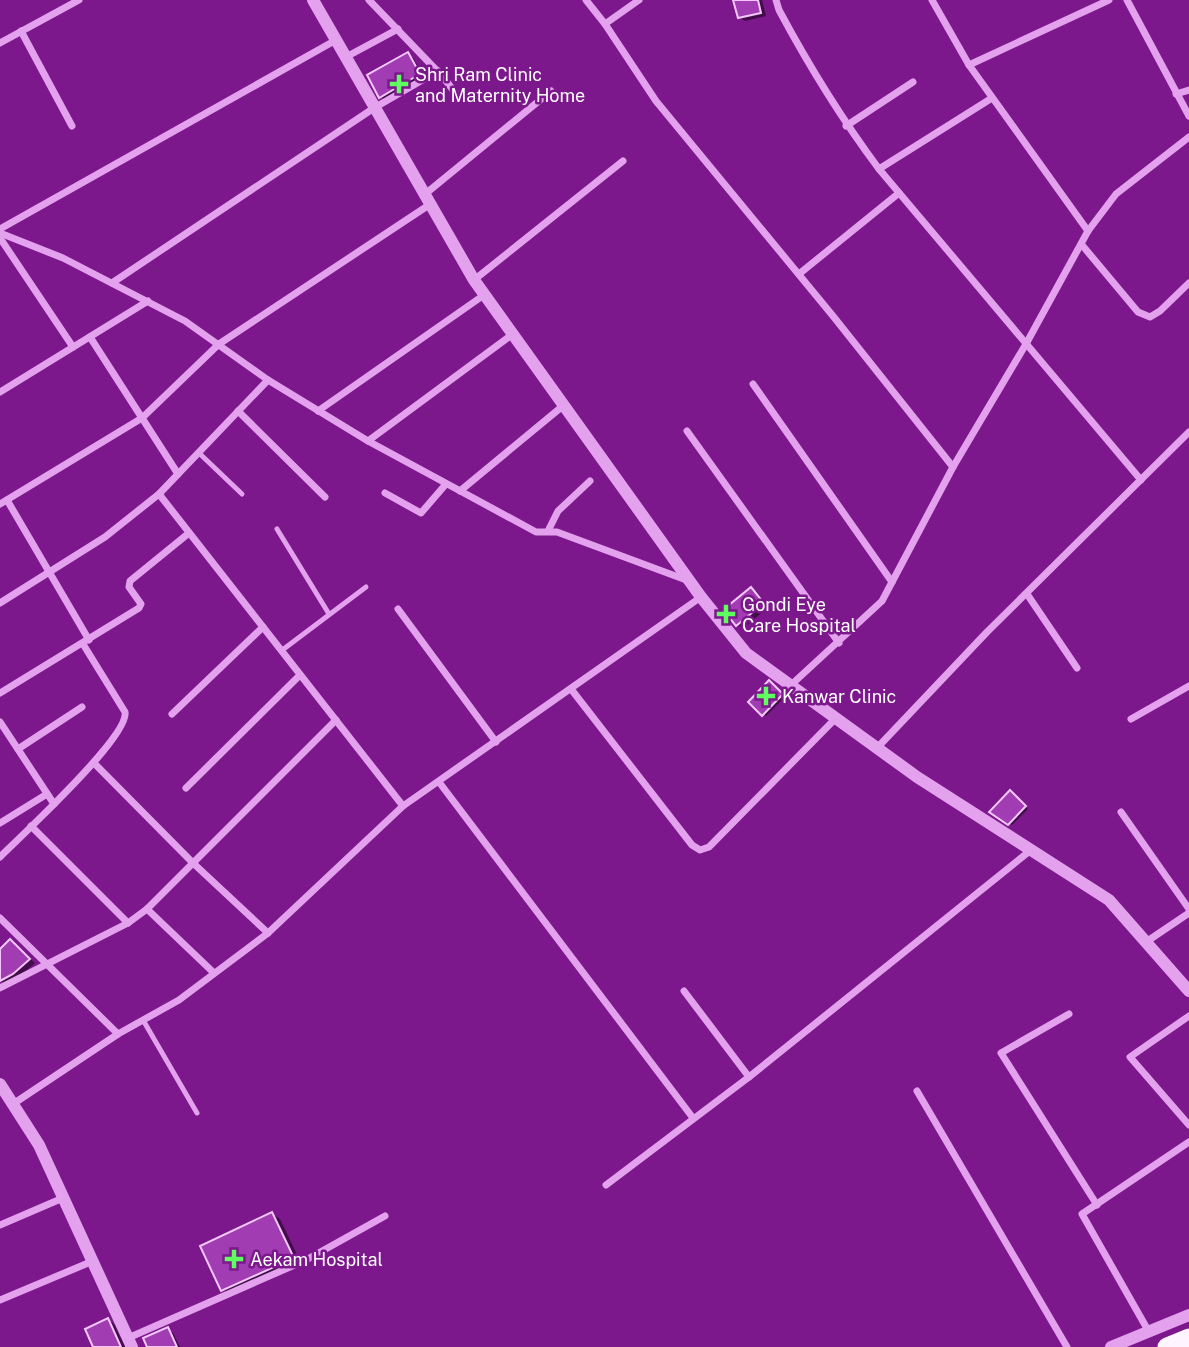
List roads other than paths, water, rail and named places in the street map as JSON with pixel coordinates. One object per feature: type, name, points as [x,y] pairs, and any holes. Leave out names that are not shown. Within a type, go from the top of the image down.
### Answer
[{"type":"highway","points":[[1167,1347],[1189,1338]]},
{"type":"street","points":[[0,43],[79,0]]},
{"type":"street","points":[[313,0],[474,280],[701,597],[746,653],[917,777],[1109,900],[1189,990]]},
{"type":"street","points":[[369,0],[438,71],[460,99]]},
{"type":"street","points":[[586,0],[656,101],[953,467]]},
{"type":"street","points":[[605,24],[639,0]]},
{"type":"street","points":[[776,0],[812,73],[846,126],[879,169],[1141,480]]},
{"type":"street","points":[[932,0],[969,65],[1088,231]]},
{"type":"street","points":[[969,65],[1109,0]]},
{"type":"street","points":[[1127,0],[1189,116]]},
{"type":"street","points":[[346,57],[398,29]]},
{"type":"street","points":[[20,31],[72,126]]},
{"type":"street","points":[[0,233],[336,40]]},
{"type":"street","points":[[112,283],[374,108],[438,71]]},
{"type":"street","points":[[846,126],[913,82]]},
{"type":"street","points":[[1176,94],[1189,90]]},
{"type":"street","points":[[0,857],[94,763],[126,717],[50,572],[4,502],[142,418],[219,344],[427,200],[551,91]]},
{"type":"street","points":[[879,169],[992,98]]},
{"type":"street","points":[[791,685],[878,606],[953,467],[1026,344],[1088,231],[1116,194],[1189,137]]},
{"type":"street","points":[[474,280],[623,161]]},
{"type":"street","points":[[799,275],[899,193]]},
{"type":"street","points":[[0,233],[63,258],[185,321],[268,380],[318,411],[536,532],[556,532],[691,582]]},
{"type":"street","points":[[0,233],[73,348]]},
{"type":"street","points":[[1082,245],[1138,312],[1145,316],[1150,317],[1160,311],[1189,283]]},
{"type":"street","points":[[318,411],[484,295]]},
{"type":"street","points":[[0,392],[148,301]]},
{"type":"street","points":[[368,441],[513,334]]},
{"type":"street","points":[[90,337],[178,474]]},
{"type":"street","points":[[0,603],[105,537],[159,494],[268,380]]},
{"type":"street","points":[[753,384],[892,582]]},
{"type":"street","points":[[460,491],[564,405]]},
{"type":"street","points":[[238,411],[325,497]]},
{"type":"street","points":[[687,431],[839,643]]},
{"type":"street","points":[[877,748],[1189,433]]},
{"type":"street","points":[[548,531],[558,511],[590,481]]},
{"type":"street","points":[[385,493],[421,513],[446,484]]},
{"type":"street","points":[[159,494],[403,806]]},
{"type":"street","points":[[0,693],[139,608],[141,604],[129,587],[130,581],[189,533]]},
{"type":"street","points":[[1027,594],[1077,668]]},
{"type":"street","points":[[13,1104],[118,1034],[179,1000],[268,933],[403,806],[701,597]]},
{"type":"street","points":[[398,609],[496,742]]},
{"type":"street","points":[[172,714],[263,627]]},
{"type":"street","points":[[186,788],[300,675]]},
{"type":"street","points":[[1131,719],[1189,686]]},
{"type":"street","points":[[571,689],[692,845],[701,850],[709,847],[836,718]]},
{"type":"street","points":[[18,749],[82,707]]},
{"type":"street","points":[[0,988],[128,923],[147,909],[336,720]]},
{"type":"street","points":[[0,722],[54,804]]},
{"type":"street","points":[[94,763],[193,863],[268,933]]},
{"type":"street","points":[[439,782],[693,1118]]},
{"type":"street","points":[[0,823],[47,794]]},
{"type":"street","points":[[1121,812],[1189,911],[1146,942]]},
{"type":"street","points":[[31,826],[128,923]]},
{"type":"street","points":[[606,1185],[748,1077],[1031,850]]},
{"type":"street","points":[[147,909],[215,973]]},
{"type":"street","points":[[0,918],[118,1034]]},
{"type":"street","points":[[684,991],[748,1077]]},
{"type":"street","points":[[1069,1014],[1001,1053],[1097,1205]]},
{"type":"street","points":[[1189,1016],[1130,1056],[1189,1125]]},
{"type":"street","points":[[0,1084],[39,1145],[130,1342],[306,1259],[386,1216]]},
{"type":"street","points":[[917,1091],[1068,1347]]},
{"type":"street","points":[[1149,1332],[1083,1214],[1189,1142]]},
{"type":"street","points":[[0,1225],[64,1198]]},
{"type":"street","points":[[0,1300],[93,1261]]},
{"type":"street","points":[[1111,1347],[1189,1315]]},
{"type":"lane","points":[[199,453],[242,495]]},
{"type":"lane","points":[[277,529],[329,614]]},
{"type":"lane","points":[[281,651],[366,587]]},
{"type":"lane","points":[[143,1020],[197,1113]]},
{"type":"place","name":"Shri Ram Clinic and Maternity Home","points":[[399,84]]},
{"type":"place","name":"Gondi Eye Care Hospital","points":[[726,614]]},
{"type":"place","name":"Kanwar Clinic","points":[[766,696]]},
{"type":"place","name":"Aekam Hospital","points":[[234,1259]]}]
